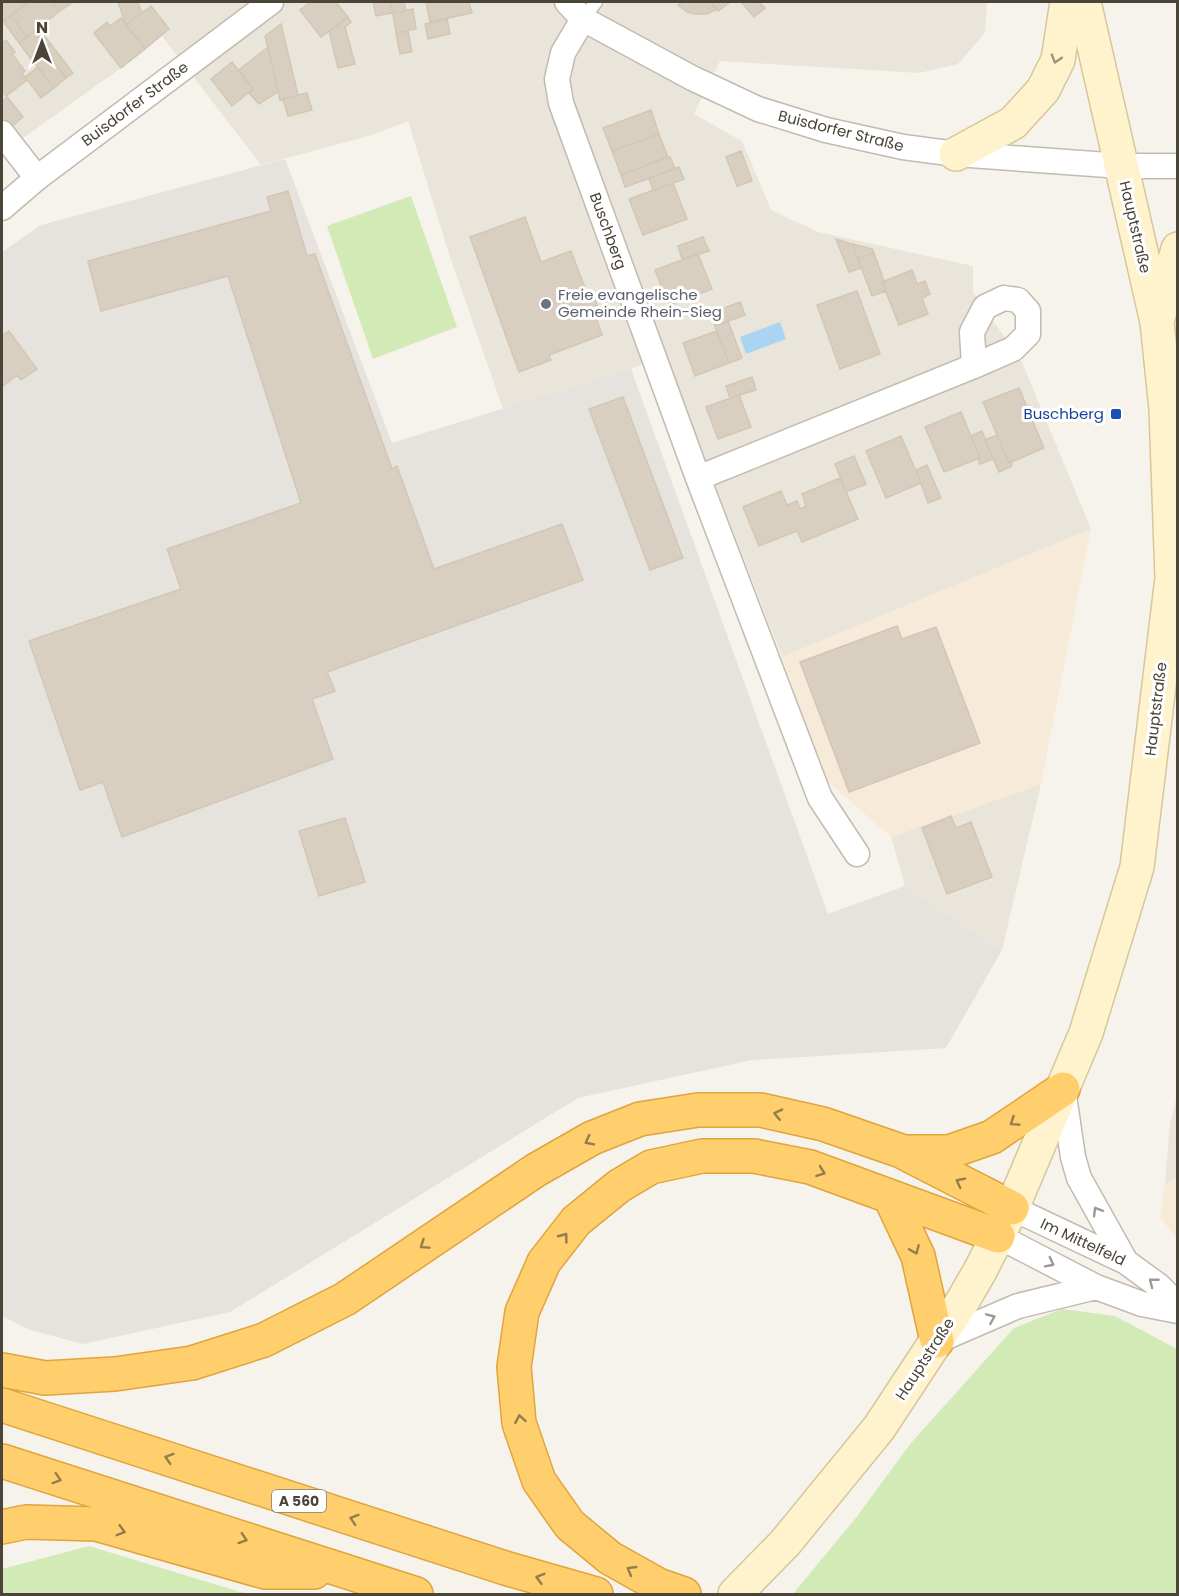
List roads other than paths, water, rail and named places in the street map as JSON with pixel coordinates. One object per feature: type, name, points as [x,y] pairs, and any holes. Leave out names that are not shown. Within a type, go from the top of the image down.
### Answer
[{"type":"highway","points":[[901,1151],[949,1152],[992,1137],[1063,1089]]},
{"type":"highway","points":[[2,1370],[45,1378],[115,1374],[192,1363],[264,1340],[345,1299],[536,1170],[592,1138],[640,1119],[698,1110],[760,1110],[823,1124],[901,1151],[1005,1222]]},
{"type":"highway","points":[[684,1594],[658,1585],[610,1558],[570,1525],[539,1481],[519,1424],[514,1367],[522,1312],[544,1262],[576,1221],[619,1186],[651,1167],[702,1156],[754,1156],[810,1167],[890,1197],[1005,1222]]},
{"type":"highway","points":[[890,1197],[918,1256],[938,1341]]},
{"type":"highway","name":"A 560","points":[[2,1405],[505,1568],[596,1594]]},
{"type":"highway","points":[[2,1461],[416,1594]]},
{"type":"highway","points":[[2,1527],[26,1522],[96,1524],[265,1572],[343,1572]]},
{"type":"main road","points":[[956,154],[1013,123],[1043,90],[1058,60],[1067,2]]},
{"type":"main road","name":"Hauptstraße","points":[[739,1591],[785,1543],[879,1428],[968,1292],[1005,1222],[1086,1033],[1139,856],[1172,578],[1166,409],[1157,322],[1084,2]]},
{"type":"main road","points":[[1157,322],[1178,249]]},
{"type":"street","name":"Buisdorfer Straße","points":[[2,208],[37,178],[271,2]]},
{"type":"street","name":"Buisdorfer Straße","points":[[582,7],[692,78],[758,109],[826,130],[903,147],[956,154],[1121,166],[1178,166]]},
{"type":"street","name":"Buschberg","points":[[582,7],[563,52],[557,79],[561,103],[698,478],[820,798],[857,854]]},
{"type":"street","points":[[2,133],[37,178]]},
{"type":"street","points":[[698,478],[974,366]]},
{"type":"street","points":[[1063,1089],[1073,1157],[1079,1178],[1126,1262]]},
{"type":"street","points":[[1005,1222],[1096,1287],[1142,1304],[1178,1311]]},
{"type":"street","name":"Im Mittelfeld","points":[[1005,1222],[1126,1262],[1160,1286],[1178,1305]]},
{"type":"street","points":[[938,1341],[1018,1306],[1096,1287]]},
{"type":"water","points":[[780,322],[786,339],[746,354],[740,337]]},
{"type":"place","name":"Freie evangelische Gemeinde Rhein-Sieg","points":[[546,304]]},
{"type":"place","name":"Buschberg","points":[[1116,414]]}]
